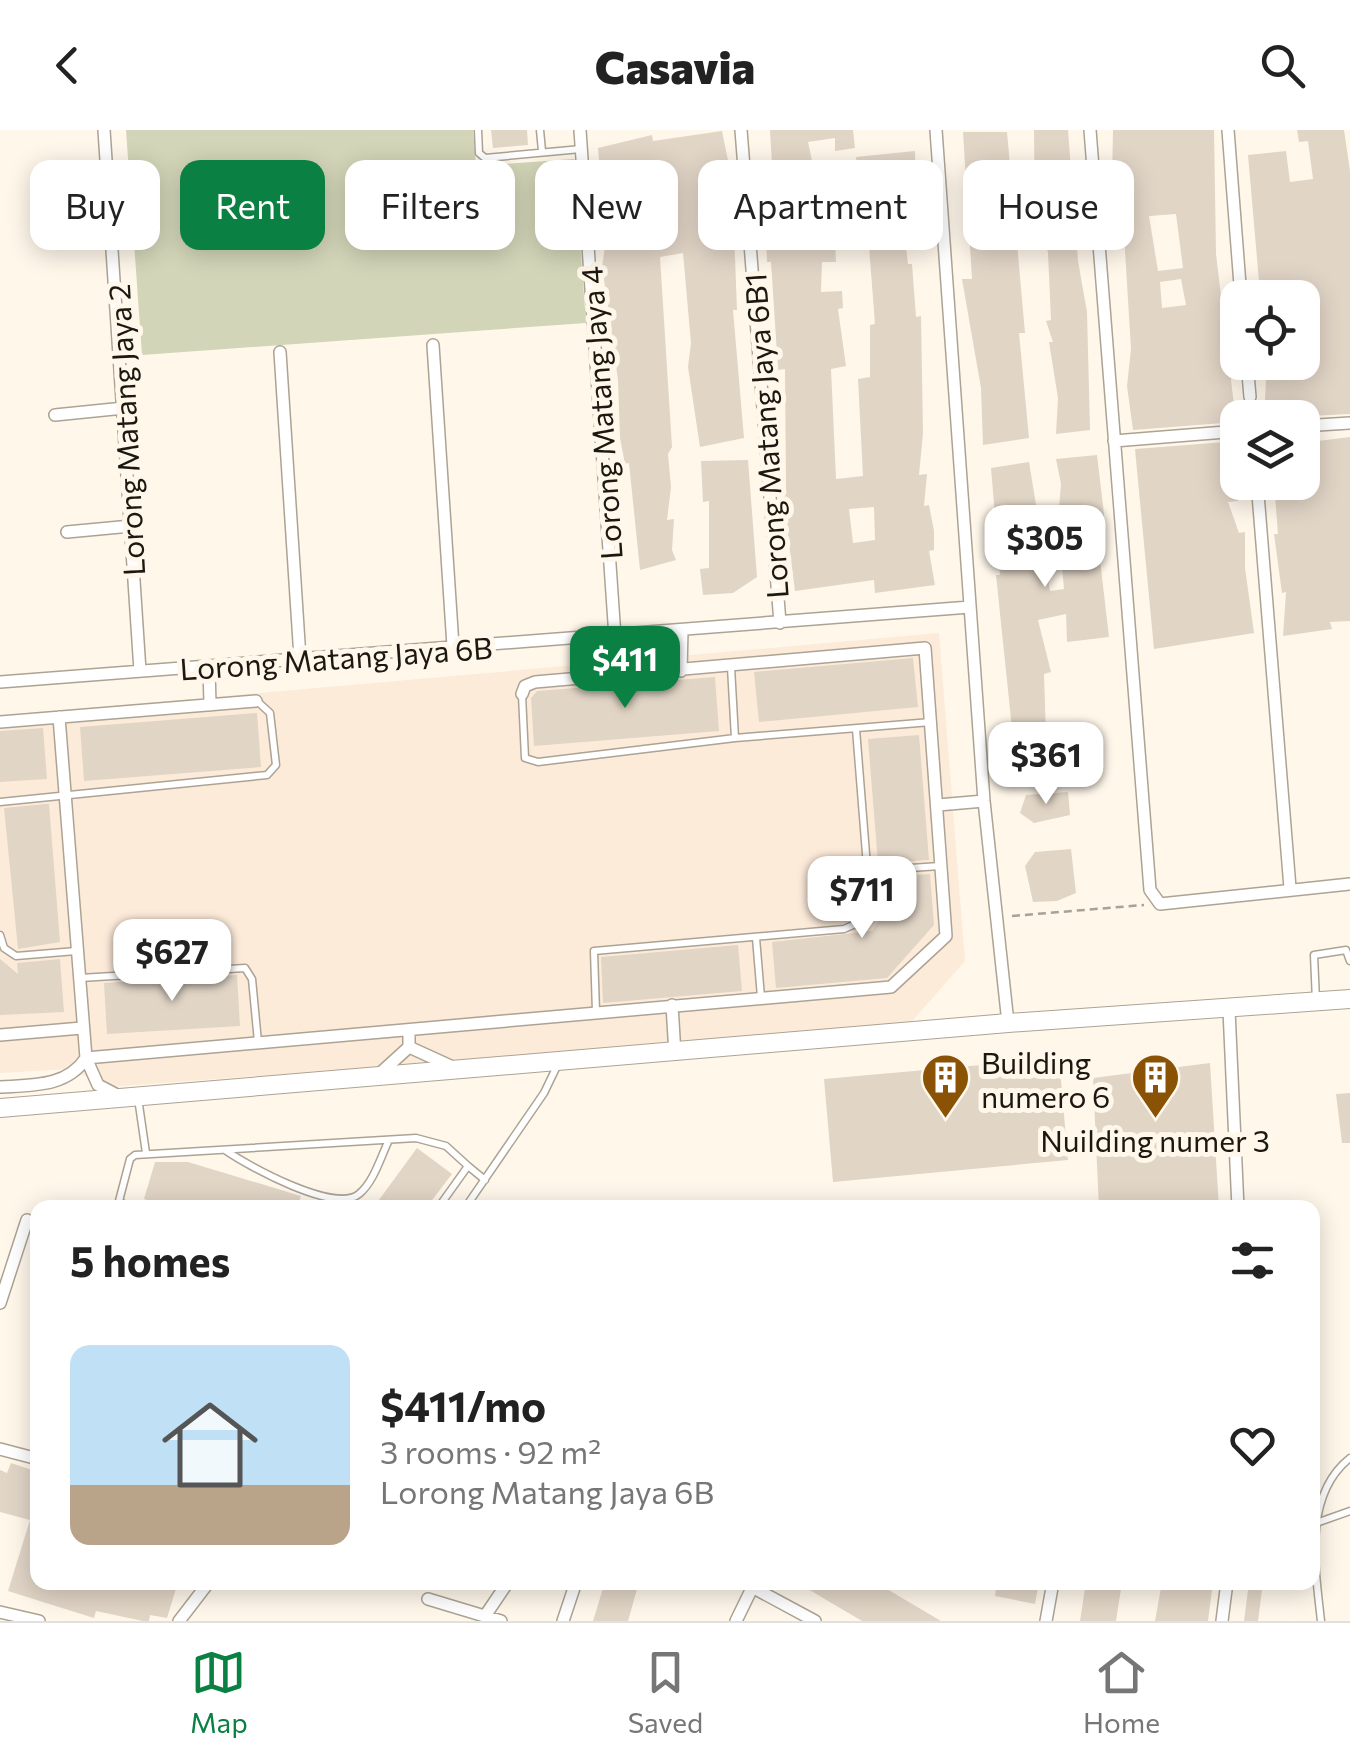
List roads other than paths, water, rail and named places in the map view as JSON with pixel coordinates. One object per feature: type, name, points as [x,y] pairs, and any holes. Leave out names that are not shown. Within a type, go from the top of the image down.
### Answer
[{"type":"street","name":"Lorong Matang Jaya 2","points":[[104,130],[140,671]]},
{"type":"street","name":"Lorong Matang Jaya 4","points":[[580,130],[615,637]]},
{"type":"street","name":"Lorong Matang Jaya 6B1","points":[[742,130],[780,623]]},
{"type":"street","points":[[936,130],[984,801],[1008,1023]]},
{"type":"street","points":[[1090,130],[1150,890],[1160,904],[1350,884]]},
{"type":"street","points":[[1228,130],[1240,280]]},
{"type":"street","points":[[433,345],[453,646]]},
{"type":"street","points":[[280,352],[300,658]]},
{"type":"street","points":[[1248,380],[1250,398]]},
{"type":"street","points":[[55,415],[124,408]]},
{"type":"street","points":[[1320,425],[1350,423]]},
{"type":"street","points":[[1114,441],[1220,432]]},
{"type":"street","points":[[1259,500],[1290,888]]},
{"type":"street","points":[[67,532],[130,526]]},
{"type":"street","name":"Lorong Matang Jaya 6B","points":[[0,682],[615,637],[970,606]]},
{"type":"street","points":[[681,671],[682,631]]},
{"type":"street","points":[[0,1087],[61,1080],[74,1075],[86,1058],[892,987],[946,936],[926,648],[535,682],[522,694]]},
{"type":"street","points":[[209,667],[210,705]]},
{"type":"street","points":[[0,722],[256,700]]},
{"type":"street","points":[[59,717],[86,1058],[98,1085],[130,1097]]},
{"type":"street","points":[[938,805],[984,801]]},
{"type":"street","points":[[5,1112],[130,1097],[1008,1023],[1350,1000]]},
{"type":"street","points":[[672,1005],[674,1054]]},
{"type":"street","points":[[1229,1010],[1238,1200]]},
{"type":"street","points":[[0,1035],[82,1028]]},
{"type":"street","points":[[375,1078],[409,1047],[409,1030]]},
{"type":"street","points":[[409,1047],[461,1071]]},
{"type":"street","points":[[0,1303],[27,1220]]},
{"type":"street","points":[[0,1449],[30,1457]]},
{"type":"street","points":[[179,1621],[202,1590]]},
{"type":"street","points":[[485,1616],[503,1590]]},
{"type":"street","points":[[564,1621],[574,1590]]},
{"type":"street","points":[[736,1621],[751,1590]]},
{"type":"street","points":[[761,1590],[814,1621]]},
{"type":"street","points":[[1046,1621],[1052,1590]]},
{"type":"street","points":[[1222,1621],[1226,1590]]},
{"type":"street","points":[[428,1599],[501,1621]]},
{"type":"street","points":[[0,1612],[39,1621]]},
{"type":"lane","points":[[478,130],[479,153],[485,158],[582,149]]},
{"type":"lane","points":[[540,130],[542,152]]},
{"type":"lane","points":[[730,667],[735,738]]},
{"type":"lane","points":[[522,694],[526,758],[530,762],[735,738],[932,722]]},
{"type":"lane","points":[[0,802],[266,775],[276,765],[270,712],[256,700]]},
{"type":"lane","points":[[596,1014],[594,951],[844,929],[860,922],[870,904],[856,729]]},
{"type":"lane","points":[[866,870],[940,866]]},
{"type":"lane","points":[[0,936],[4,948],[16,956],[77,951]]},
{"type":"lane","points":[[756,938],[761,997]]},
{"type":"lane","points":[[1316,1002],[1314,955],[1346,950],[1350,962]]},
{"type":"lane","points":[[79,978],[246,968],[252,979],[258,1042]]},
{"type":"lane","points":[[471,1200],[544,1093],[558,1062]]},
{"type":"lane","points":[[130,1097],[146,1154]]},
{"type":"lane","points":[[119,1200],[126,1169],[135,1154],[416,1138],[446,1146],[485,1180]]},
{"type":"lane","points":[[224,1149],[272,1176],[340,1200],[356,1198],[367,1186],[389,1140]]},
{"type":"lane","points":[[444,1200],[468,1166]]},
{"type":"lane","points":[[1320,1515],[1324,1485],[1350,1458]]},
{"type":"lane","points":[[1320,1522],[1350,1511]]},
{"type":"lane","points":[[1317,1590],[1321,1621]]},
{"type":"place","name":"Building numero 6","points":[[946,1120]]},
{"type":"place","name":"Nuilding numer 3","points":[[1155,1120]]}]
